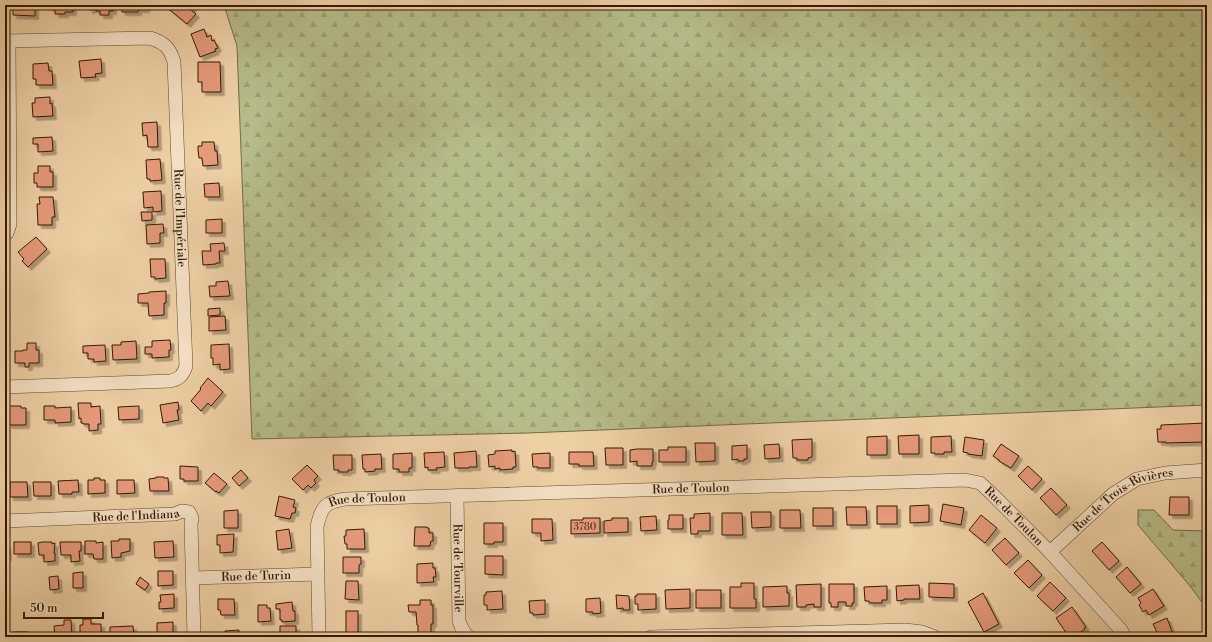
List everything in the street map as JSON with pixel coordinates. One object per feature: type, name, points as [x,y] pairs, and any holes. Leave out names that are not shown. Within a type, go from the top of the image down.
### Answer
[{"type":"street","name":"Rue de l'Impériale","points":[[5,387],[170,381],[178,379],[184,373],[186,366],[174,69],[171,52],[161,42],[150,38],[7,41]]},
{"type":"street","points":[[5,234],[10,224],[7,41]]},
{"type":"street","name":"Rue de Trois-Rivières","points":[[1050,552],[1113,494],[1136,479],[1165,473],[1207,470]]},
{"type":"street","name":"Rue de Toulon","points":[[319,637],[317,527],[319,516],[325,506],[333,501],[345,499],[965,480],[980,484],[991,493],[1050,552],[1122,630],[1125,637]]},
{"type":"street","name":"Rue de Tourville","points":[[457,496],[459,621],[461,628],[469,637]]},
{"type":"street","name":"Rue de l'Indiana","points":[[5,521],[175,514],[182,511],[189,512],[192,518],[194,637]]},
{"type":"street","name":"Rue de Turin","points":[[193,578],[318,574]]},
{"type":"street","points":[[651,637],[905,630],[922,632],[935,637]]},
{"type":"green space","points":[[224,5],[1207,5],[1207,405],[528,433],[252,439],[237,46]]},
{"type":"green space","points":[[1138,510],[1154,510],[1173,530],[1207,531],[1207,609],[1190,586],[1138,525]]},
{"type":"building","points":[[13,5],[35,5],[35,16],[13,15]]},
{"type":"building","points":[[52,5],[73,5],[73,12],[55,14],[55,10],[52,10]]},
{"type":"building","points":[[89,5],[113,5],[113,11],[109,11],[109,15],[100,15],[100,11],[96,11],[96,9],[89,10]]},
{"type":"building","points":[[121,5],[146,5],[146,9],[138,9],[138,12],[122,12]]},
{"type":"building","points":[[164,5],[190,5],[193,8],[191,10],[196,14],[187,24]]},
{"type":"building","points":[[204,29],[207,37],[211,35],[212,41],[214,40],[218,48],[215,49],[216,51],[200,57],[191,34]]},
{"type":"building","points":[[101,59],[102,73],[95,74],[96,77],[81,78],[79,61]]},
{"type":"building","points":[[198,62],[220,62],[221,92],[202,92],[202,82],[198,82]]},
{"type":"building","points":[[48,63],[49,71],[52,71],[53,85],[36,85],[36,79],[33,79],[33,64]]},
{"type":"building","points":[[50,97],[53,116],[33,117],[32,103],[35,103],[35,98]]},
{"type":"building","points":[[157,122],[158,147],[148,147],[147,135],[143,136],[142,123]]},
{"type":"building","points":[[52,137],[53,151],[38,152],[38,144],[33,144],[33,138]]},
{"type":"building","points":[[202,142],[214,142],[215,151],[217,151],[218,165],[203,166],[202,158],[199,158],[198,150],[198,146],[202,146]]},
{"type":"building","points":[[160,159],[162,180],[150,181],[150,179],[147,179],[146,160]]},
{"type":"building","points":[[38,166],[50,166],[50,172],[53,172],[53,187],[37,187],[37,183],[34,183],[34,173],[38,173]]},
{"type":"building","points":[[219,183],[220,197],[205,197],[204,184]]},
{"type":"building","points":[[161,191],[162,211],[153,212],[153,207],[144,208],[143,192]]},
{"type":"building","points":[[39,197],[53,197],[55,217],[52,217],[52,225],[38,225],[37,204],[40,204]]},
{"type":"building","points":[[141,212],[152,212],[152,220],[142,221]]},
{"type":"building","points":[[222,219],[222,233],[206,233],[206,220]]},
{"type":"building","points":[[163,224],[164,233],[160,233],[160,243],[147,244],[146,225]]},
{"type":"building","points":[[36,237],[47,249],[28,267],[22,261],[24,259],[18,252]]},
{"type":"building","points":[[224,243],[225,251],[219,251],[220,263],[203,265],[202,251],[211,251],[210,244]]},
{"type":"building","points":[[150,259],[165,259],[166,278],[155,279],[155,277],[151,277]]},
{"type":"building","points":[[228,281],[230,296],[210,297],[209,286],[216,286],[216,282]]},
{"type":"building","points":[[166,291],[164,315],[149,316],[148,303],[138,303],[138,294]]},
{"type":"building","points":[[220,308],[220,315],[208,316],[208,309]]},
{"type":"building","points":[[225,316],[226,330],[209,331],[209,317]]},
{"type":"building","points":[[170,340],[171,350],[169,350],[169,357],[152,358],[152,354],[145,354],[145,347],[152,347],[152,341]]},
{"type":"building","points":[[136,341],[137,359],[113,360],[112,345],[121,345],[121,342]]},
{"type":"building","points":[[27,343],[36,343],[36,350],[39,350],[39,363],[29,363],[29,367],[25,367],[25,363],[15,363],[15,351],[27,350]]},
{"type":"building","points":[[229,344],[230,369],[220,370],[220,364],[213,365],[213,358],[211,358],[211,345]]},
{"type":"building","points":[[105,345],[106,361],[94,362],[94,359],[88,359],[88,353],[83,353],[83,346]]},
{"type":"building","points":[[208,378],[223,392],[211,406],[208,403],[201,411],[191,401]]},
{"type":"building","points":[[178,402],[179,410],[177,410],[179,420],[163,423],[160,405]]},
{"type":"building","points":[[78,403],[91,403],[91,407],[100,406],[101,424],[98,424],[98,430],[89,431],[89,424],[81,423],[81,418],[79,419]]},
{"type":"building","points":[[8,406],[21,406],[21,408],[26,408],[26,425],[8,425]]},
{"type":"building","points":[[44,406],[55,406],[55,408],[71,407],[71,422],[55,423],[55,420],[44,420]]},
{"type":"building","points":[[139,406],[139,419],[119,420],[118,407]]},
{"type":"building","points":[[1206,423],[1207,436],[1204,436],[1204,442],[1158,442],[1157,429],[1161,429],[1161,425]]},
{"type":"building","points":[[919,435],[919,454],[899,454],[898,436]]},
{"type":"building","points":[[887,436],[887,455],[867,455],[867,437]]},
{"type":"building","points":[[951,436],[952,452],[944,452],[944,454],[931,453],[931,437]]},
{"type":"building","points":[[965,437],[984,440],[982,456],[963,452]]},
{"type":"building","points":[[812,439],[812,457],[808,458],[808,460],[797,460],[797,458],[793,458],[792,440]]},
{"type":"building","points":[[695,443],[715,443],[715,461],[696,462]]},
{"type":"building","points":[[779,444],[780,458],[765,459],[764,445]]},
{"type":"building","points":[[1001,444],[1019,456],[1011,468],[993,456]]},
{"type":"building","points":[[747,445],[747,459],[744,459],[744,461],[738,461],[738,459],[732,460],[732,446]]},
{"type":"building","points":[[668,447],[686,447],[686,462],[659,462],[659,450],[668,450]]},
{"type":"building","points":[[605,448],[623,448],[623,465],[606,465]]},
{"type":"building","points":[[653,449],[652,466],[637,466],[637,461],[630,462],[630,450]]},
{"type":"building","points":[[512,450],[512,452],[515,451],[516,467],[513,467],[513,469],[500,470],[500,468],[495,469],[495,466],[489,467],[488,455],[495,454],[495,451]]},
{"type":"building","points":[[476,451],[477,467],[455,468],[454,453]]},
{"type":"building","points":[[444,452],[445,467],[436,468],[437,470],[428,470],[428,467],[425,468],[424,453]]},
{"type":"building","points":[[569,452],[593,452],[594,466],[569,464]]},
{"type":"building","points":[[412,453],[412,468],[409,468],[409,472],[399,472],[399,469],[393,469],[393,454]]},
{"type":"building","points":[[550,453],[550,468],[533,467],[532,454]]},
{"type":"building","points":[[381,454],[382,469],[375,469],[375,471],[365,472],[365,469],[363,469],[362,455]]},
{"type":"building","points":[[333,455],[352,455],[352,470],[348,470],[348,472],[339,472],[339,470],[334,470]]},
{"type":"building","points":[[307,465],[318,476],[314,480],[316,483],[311,488],[308,485],[303,490],[292,479]]},
{"type":"building","points":[[180,466],[198,467],[198,481],[184,481],[184,479],[180,479]]},
{"type":"building","points":[[1028,466],[1042,479],[1032,490],[1018,476]]},
{"type":"building","points":[[241,470],[248,478],[239,486],[232,478]]},
{"type":"building","points":[[214,473],[227,484],[219,493],[205,483]]},
{"type":"building","points":[[156,477],[168,478],[169,491],[150,491],[149,479]]},
{"type":"building","points":[[94,478],[105,480],[105,493],[88,494],[88,480],[94,480]]},
{"type":"building","points":[[78,480],[79,492],[72,492],[72,494],[59,494],[58,481]]},
{"type":"building","points":[[117,480],[134,480],[135,493],[117,494]]},
{"type":"building","points":[[10,482],[27,482],[28,497],[10,497]]},
{"type":"building","points":[[33,482],[51,482],[51,496],[34,496]]},
{"type":"building","points":[[1051,488],[1067,505],[1056,515],[1040,498]]},
{"type":"building","points":[[279,496],[295,500],[293,507],[296,508],[295,513],[292,513],[290,519],[275,516]]},
{"type":"building","points":[[1170,497],[1189,497],[1189,515],[1169,515]]},
{"type":"building","points":[[1203,497],[1207,497],[1207,514],[1204,514]]},
{"type":"building","points":[[943,504],[964,508],[961,525],[940,521]]},
{"type":"building","points":[[929,505],[929,522],[910,523],[910,506]]},
{"type":"building","points":[[877,506],[897,506],[897,524],[877,524]]},
{"type":"building","points":[[846,507],[866,507],[867,525],[847,525]]},
{"type":"building","points":[[813,508],[833,508],[833,526],[813,526]]},
{"type":"building","points":[[238,510],[238,528],[224,528],[224,511]]},
{"type":"building","points":[[780,510],[800,510],[801,528],[780,528]]},
{"type":"building","points":[[751,512],[771,512],[771,527],[752,528]]},
{"type":"building","points":[[710,513],[710,531],[698,531],[698,534],[691,534],[690,518],[694,518],[694,514]]},
{"type":"building","points":[[722,513],[742,513],[743,535],[722,535]]},
{"type":"building","points":[[669,515],[683,515],[683,529],[668,529]]},
{"type":"building","points":[[981,515],[997,528],[985,543],[969,530]]},
{"type":"building","points":[[656,516],[657,530],[641,531],[640,517]]},
{"type":"building","points":[[583,518],[600,518],[600,533],[571,534],[571,520],[583,520]]},
{"type":"building","points":[[612,518],[628,518],[628,532],[604,533],[604,521],[612,520]]},
{"type":"building","points":[[532,519],[552,519],[553,540],[541,541],[541,533],[532,533]]},
{"type":"building","points":[[484,523],[503,523],[503,542],[484,544]]},
{"type":"building","points":[[415,527],[427,527],[429,528],[429,533],[433,533],[433,541],[431,541],[430,546],[414,546]]},
{"type":"building","points":[[289,529],[292,548],[278,550],[276,531]]},
{"type":"building","points":[[364,529],[365,549],[347,549],[344,536],[346,536],[346,530]]},
{"type":"building","points":[[234,534],[233,552],[220,553],[220,545],[217,545],[217,535]]},
{"type":"building","points":[[1005,538],[1019,553],[1006,565],[992,550]]},
{"type":"building","points":[[119,539],[130,539],[130,551],[121,553],[121,557],[112,558],[111,541],[119,541]]},
{"type":"building","points":[[85,541],[96,541],[96,543],[103,542],[103,559],[94,559],[93,554],[85,554]]},
{"type":"building","points":[[173,541],[174,557],[155,558],[154,542]]},
{"type":"building","points":[[14,542],[31,542],[31,554],[14,554]]},
{"type":"building","points":[[52,542],[52,544],[55,543],[55,561],[44,562],[44,555],[39,555],[38,543]]},
{"type":"building","points":[[60,542],[81,542],[81,551],[79,551],[80,561],[71,562],[71,555],[61,555]]},
{"type":"building","points":[[1102,542],[1119,561],[1109,570],[1092,551]]},
{"type":"building","points":[[5,545],[7,545],[8,557],[5,557]]},
{"type":"building","points":[[485,556],[503,556],[503,575],[485,574]]},
{"type":"building","points":[[343,557],[361,557],[359,573],[343,573]]},
{"type":"building","points":[[1028,560],[1042,575],[1029,588],[1014,573]]},
{"type":"building","points":[[433,563],[436,577],[433,577],[434,582],[417,583],[417,564]]},
{"type":"building","points":[[1127,567],[1141,584],[1130,593],[1116,577]]},
{"type":"building","points":[[158,571],[173,571],[173,585],[158,586]]},
{"type":"building","points":[[83,572],[83,588],[73,588],[73,573]]},
{"type":"building","points":[[58,576],[59,589],[50,590],[49,577]]},
{"type":"building","points":[[140,577],[149,584],[145,590],[136,584]]},
{"type":"building","points":[[346,581],[358,581],[359,600],[345,599]]},
{"type":"building","points":[[1050,582],[1066,598],[1053,611],[1037,596]]},
{"type":"building","points":[[741,583],[754,583],[754,599],[756,599],[756,608],[730,608],[730,587],[741,587]]},
{"type":"building","points":[[929,583],[954,584],[954,598],[929,597]]},
{"type":"building","points":[[821,584],[821,607],[814,607],[814,604],[806,605],[806,607],[797,607],[796,585]]},
{"type":"building","points":[[829,584],[854,584],[854,603],[852,603],[852,606],[846,606],[846,602],[838,602],[838,607],[831,607],[831,603],[829,603]]},
{"type":"building","points":[[919,585],[920,599],[904,599],[897,601],[896,586]]},
{"type":"building","points":[[787,586],[787,593],[789,593],[789,606],[763,607],[763,587]]},
{"type":"building","points":[[887,586],[887,600],[882,600],[882,603],[870,603],[869,601],[865,601],[864,587]]},
{"type":"building","points":[[690,589],[690,608],[666,609],[665,590]]},
{"type":"building","points":[[1153,589],[1164,606],[1149,615],[1146,610],[1143,612],[1139,605],[1141,603],[1138,598]]},
{"type":"building","points":[[696,590],[721,590],[721,608],[696,608]]},
{"type":"building","points":[[502,591],[503,609],[487,610],[487,605],[484,605],[484,595],[486,595],[486,592]]},
{"type":"building","points":[[983,593],[999,624],[984,632],[968,602]]},
{"type":"building","points":[[174,594],[174,608],[159,609],[159,602],[161,602],[160,595]]},
{"type":"building","points":[[637,594],[656,594],[656,609],[638,610],[638,604],[635,604],[635,596],[637,596]]},
{"type":"building","points":[[616,595],[629,596],[630,610],[623,610],[623,608],[617,609]]},
{"type":"building","points":[[600,598],[601,613],[593,614],[593,612],[586,612],[586,599]]},
{"type":"building","points":[[218,599],[234,599],[235,615],[221,615],[220,610],[218,610]]},
{"type":"building","points":[[420,600],[431,600],[431,605],[433,605],[433,624],[431,624],[431,635],[418,635],[416,612],[409,612],[408,605],[420,605]]},
{"type":"building","points":[[545,600],[545,614],[533,615],[533,613],[530,613],[529,601]]},
{"type":"building","points":[[292,602],[293,611],[295,611],[295,621],[282,622],[282,620],[280,620],[280,609],[276,609],[276,604]]},
{"type":"building","points":[[258,605],[267,605],[267,608],[270,608],[271,621],[258,622]]},
{"type":"building","points":[[1072,607],[1086,627],[1074,637],[1069,637],[1056,618]]},
{"type":"building","points":[[346,611],[358,611],[358,635],[346,635]]},
{"type":"building","points":[[1167,618],[1174,637],[1159,637],[1153,624]]},
{"type":"building","points":[[83,619],[91,619],[91,624],[101,624],[101,637],[80,637],[80,625],[83,625]]},
{"type":"building","points":[[64,620],[71,620],[72,637],[55,637],[54,626],[64,625]]},
{"type":"building","points":[[173,622],[173,637],[157,637],[157,623]]},
{"type":"building","points":[[133,626],[134,637],[110,637],[110,627]]},
{"type":"building","points":[[280,626],[296,626],[296,635],[294,635],[294,637],[278,637],[280,636]]},
{"type":"building","points":[[239,630],[239,637],[225,637],[225,631]]},
{"type":"building","points":[[14,632],[28,632],[28,637],[14,637]]}]
